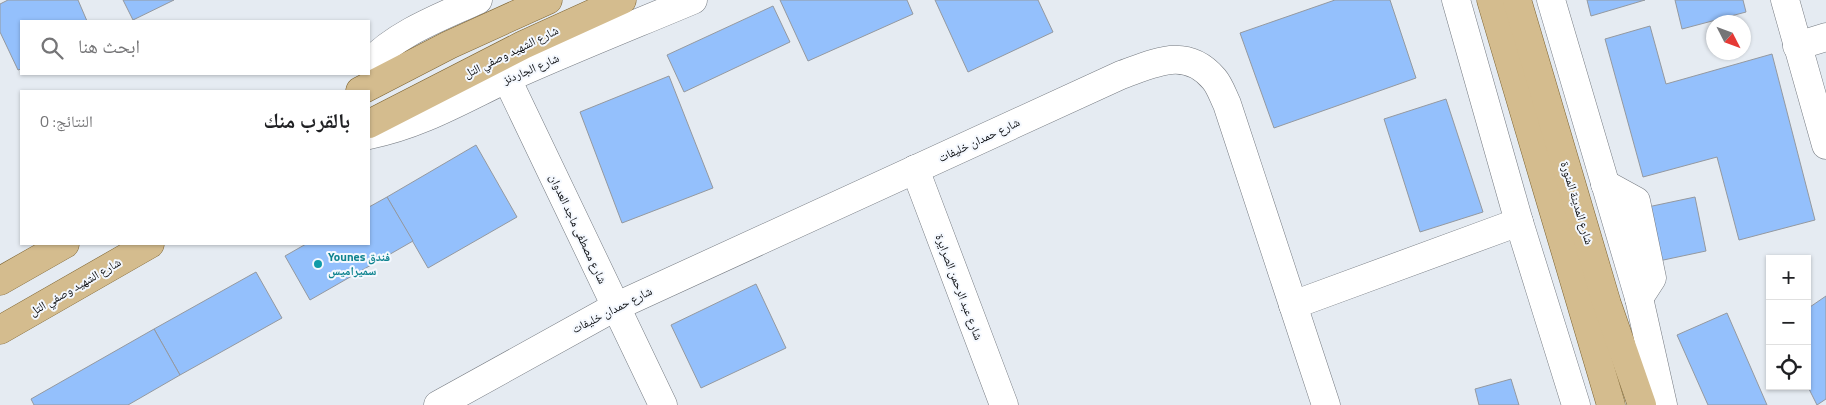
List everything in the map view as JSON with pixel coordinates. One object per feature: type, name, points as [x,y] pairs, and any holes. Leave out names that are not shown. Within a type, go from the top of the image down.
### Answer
[{"type":"main road","points":[[361,90],[380,69],[449,45],[548,0]]},
{"type":"main road","name":"شارع الشهيد وصفي التل","points":[[370,123],[523,45],[622,0]]},
{"type":"main road","name":"شارع المدينة المنورة","points":[[1491,0],[1611,405]]},
{"type":"main road","name":"شارع المدينة المنورة","points":[[1517,0],[1607,304],[1642,405]]},
{"type":"main road","points":[[0,281],[63,245]]},
{"type":"main road","name":"شارع الشهيد وصفي التل","points":[[0,330],[148,245]]},
{"type":"street","points":[[380,69],[377,54],[401,38],[478,0]]},
{"type":"street","name":"شارع الجاردنز","points":[[370,135],[396,129],[434,115],[507,79],[693,0]]},
{"type":"street","points":[[1456,0],[1519,222],[1576,405]]},
{"type":"street","points":[[1551,0],[1639,298],[1663,405]]},
{"type":"street","points":[[1785,0],[1826,146]]},
{"type":"street","points":[[1797,46],[1826,37]]},
{"type":"street","name":"شارع حمدان خليفات","points":[[438,405],[615,307],[1121,75],[1162,60],[1181,58],[1198,65],[1215,80],[1226,104],[1326,405]]},
{"type":"street","points":[[347,90],[358,75]]},
{"type":"street","name":"شارع مصطفى ماجد العدوان","points":[[507,79],[663,405]]},
{"type":"street","name":"شارع عبد الرحمن الصرايرة","points":[[914,169],[1004,405]]},
{"type":"street","points":[[1293,305],[1519,222]]},
{"type":"building","points":[[8,0],[78,0],[87,20],[20,20],[20,69],[18,70],[0,32],[0,4]]},
{"type":"building","points":[[123,0],[174,0],[133,20]]},
{"type":"building","points":[[780,0],[907,0],[913,14],[808,61]]},
{"type":"building","points":[[935,0],[1038,0],[1053,32],[968,72]]},
{"type":"building","points":[[1335,0],[1390,0],[1416,78],[1274,128],[1240,33]]},
{"type":"building","points":[[1587,0],[1645,0],[1591,16]]},
{"type":"building","points":[[1675,0],[1743,0],[1746,12],[1735,15],[1706,15],[1706,23],[1682,29]]},
{"type":"building","points":[[773,6],[790,42],[684,92],[667,55]]},
{"type":"building","points":[[1650,26],[1666,84],[1772,54],[1815,220],[1739,240],[1717,157],[1643,177],[1605,39]]},
{"type":"building","points":[[669,76],[713,188],[622,223],[580,112]]},
{"type":"building","points":[[1446,99],[1483,212],[1420,232],[1384,119]]},
{"type":"building","points":[[476,145],[517,217],[428,268],[387,197]]},
{"type":"building","points":[[387,197],[413,241],[310,300],[285,256],[304,245],[370,245],[370,206]]},
{"type":"building","points":[[1695,197],[1706,251],[1654,262],[1643,208]]},
{"type":"building","points":[[256,272],[282,318],[180,375],[154,329]]},
{"type":"building","points":[[756,284],[786,348],[701,388],[671,325]]},
{"type":"building","points":[[1826,296],[1826,399],[1817,405],[1810,390],[1811,306]]},
{"type":"building","points":[[1727,313],[1767,405],[1708,405],[1677,335]]},
{"type":"building","points":[[154,329],[180,375],[128,405],[34,405],[31,399]]},
{"type":"building","points":[[1511,379],[1519,405],[1479,405],[1475,389]]},
{"type":"place","name":"Younes فندق سميراميس","points":[[318,264]]}]
